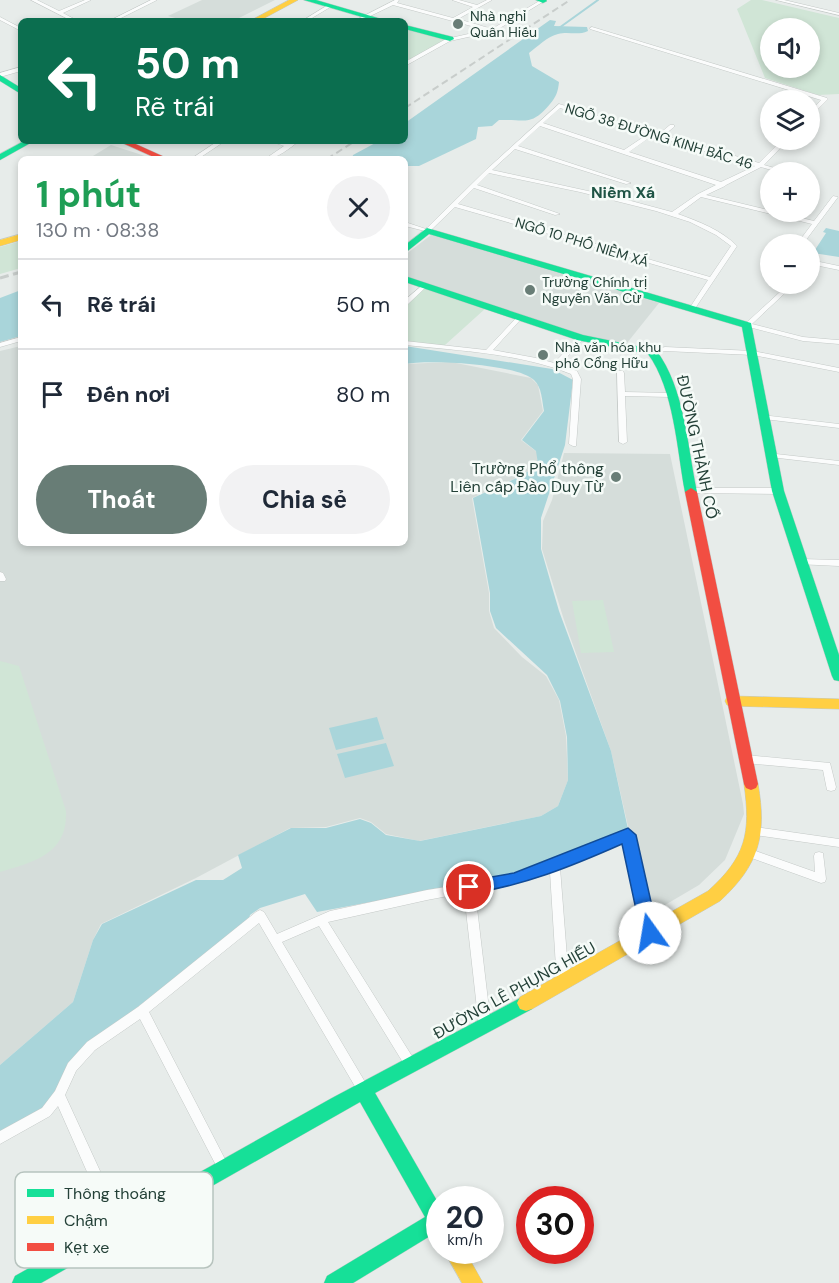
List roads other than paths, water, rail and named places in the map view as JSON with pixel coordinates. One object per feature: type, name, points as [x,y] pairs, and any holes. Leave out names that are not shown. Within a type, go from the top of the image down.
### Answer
[{"type":"main road","points":[[260,18],[294,0]]},
{"type":"main road","points":[[308,0],[360,18]]},
{"type":"main road","points":[[408,28],[450,39]]},
{"type":"main road","points":[[0,76],[18,90]]},
{"type":"main road","points":[[0,157],[24,144]]},
{"type":"main road","points":[[129,144],[158,156]]},
{"type":"main road","points":[[408,247],[427,231],[747,325],[778,491],[839,676]]},
{"type":"main road","points":[[0,243],[18,238]]},
{"type":"main road","points":[[408,280],[581,338],[651,352]]},
{"type":"main road","name":"ĐƯỜNG THÀNH CỔ","points":[[651,352],[661,362],[671,395],[732,701]]},
{"type":"main road","points":[[732,701],[839,704]]},
{"type":"main road","name":"ĐƯỜNG LÊ PHỤNG HIỂU","points":[[213,1175],[563,983],[720,891],[738,874],[750,853],[757,814],[732,701]]},
{"type":"main road","points":[[364,1091],[426,1202]]},
{"type":"main road","points":[[339,1282],[426,1230]]},
{"type":"main road","points":[[462,1264],[473,1283]]},
{"type":"main road","name":"ĐƯỜNG LÊ PHỤNG HIỂU","points":[[22,1283],[46,1277],[60,1268]]},
{"type":"street","points":[[33,0],[70,18]]},
{"type":"street","points":[[59,13],[89,0]]},
{"type":"street","points":[[117,18],[155,0]]},
{"type":"street","points":[[360,18],[399,0]]},
{"type":"street","points":[[454,0],[478,7]]},
{"type":"street","points":[[455,19],[490,0]]},
{"type":"street","points":[[408,61],[450,39],[493,30],[542,0]]},
{"type":"street","points":[[778,0],[839,14]]},
{"type":"street","points":[[393,3],[493,30]]},
{"type":"street","points":[[308,18],[330,6]]},
{"type":"street","points":[[1,20],[18,28]]},
{"type":"street","points":[[592,28],[795,90]]},
{"type":"street","points":[[0,76],[18,70]]},
{"type":"street","name":"NGÕ 38 ĐƯỜNG KINH BẮC 46","points":[[540,124],[559,106],[759,166]]},
{"type":"street","points":[[408,225],[427,231],[540,124],[723,185]]},
{"type":"street","points":[[659,136],[672,126]]},
{"type":"street","points":[[625,152],[651,134]]},
{"type":"street","points":[[199,156],[217,144]]},
{"type":"street","points":[[283,144],[290,146]]},
{"type":"street","points":[[273,156],[292,144]]},
{"type":"street","points":[[514,147],[628,183]]},
{"type":"street","points":[[674,214],[700,195],[759,166],[775,150]]},
{"type":"street","points":[[488,171],[674,214],[720,234],[734,246],[692,309]]},
{"type":"street","points":[[474,186],[557,214]]},
{"type":"street","points":[[700,195],[814,223]]},
{"type":"street","points":[[807,234],[835,197]]},
{"type":"street","name":"NGÕ 10 PHỐ NIỀM XÁ","points":[[454,205],[710,279]]},
{"type":"street","points":[[820,264],[839,268]]},
{"type":"street","points":[[408,301],[425,285]]},
{"type":"street","points":[[747,325],[781,294]]},
{"type":"street","points":[[487,353],[520,317]]},
{"type":"street","points":[[747,325],[803,339],[837,342]]},
{"type":"street","points":[[555,366],[581,338]]},
{"type":"street","points":[[0,345],[18,340]]},
{"type":"street","points":[[408,343],[487,353],[555,366],[577,377],[573,444]]},
{"type":"street","points":[[651,352],[665,349],[753,353],[839,370]]},
{"type":"street","points":[[620,373],[623,442]]},
{"type":"street","points":[[621,394],[671,395]]},
{"type":"street","points":[[764,417],[839,426]]},
{"type":"street","points":[[770,455],[839,463]]},
{"type":"street","points":[[690,491],[778,491]]},
{"type":"street","points":[[800,562],[839,563]]},
{"type":"street","points":[[745,759],[827,766],[831,787]]},
{"type":"street","points":[[755,831],[839,843]]},
{"type":"street","points":[[276,940],[321,920],[427,895],[514,880],[555,866],[628,835],[650,933]]},
{"type":"street","points":[[750,853],[821,879],[819,856]]},
{"type":"street","points":[[555,866],[563,983]]},
{"type":"street","points":[[469,887],[485,1026]]},
{"type":"street","points":[[0,1137],[46,1112],[59,1095],[72,1067],[91,1046],[142,1011],[260,915],[364,1091]]},
{"type":"street","points":[[321,920],[411,1065]]},
{"type":"street","points":[[142,1011],[224,1169]]},
{"type":"street","points":[[59,1095],[94,1172]]},
{"type":"water","points":[[550,20],[556,21],[554,26],[587,27],[588,31],[580,33],[554,35],[529,53],[532,66],[559,82],[554,99],[538,116],[527,120],[499,120],[492,126],[478,127],[476,139],[419,166],[408,166],[408,156],[353,156],[373,144],[408,144],[408,121]]},
{"type":"water","points":[[826,228],[839,231],[839,257],[820,254],[820,242],[826,233],[823,232]]},
{"type":"water","points":[[18,291],[18,337],[0,342],[0,298]]},
{"type":"water","points":[[408,346],[552,369],[573,380],[565,445],[541,518],[541,549],[559,611],[611,751],[628,829],[522,874],[317,912],[305,894],[260,908],[250,915],[248,922],[87,1046],[55,1097],[39,1112],[0,1133],[0,1065],[73,1002],[93,940],[102,924],[196,880],[223,880],[242,868],[238,855],[291,828],[326,828],[360,819],[371,823],[386,835],[420,841],[541,816],[558,806],[568,780],[567,737],[560,701],[547,675],[496,628],[490,611],[490,593],[473,498],[523,475],[538,464],[536,451],[522,440],[544,411],[540,390],[534,380],[510,370],[472,364],[408,364]]},
{"type":"water","points":[[377,717],[384,739],[336,750],[329,728]]},
{"type":"water","points":[[386,743],[394,766],[345,778],[337,754]]},
{"type":"waterway","points":[[559,28],[598,0]]},
{"type":"railway","points":[[408,106],[570,0]]},
{"type":"railway","points":[[332,156],[350,144]]},
{"type":"railway","points":[[0,278],[18,273]]},
{"type":"place","name":"Nhà nghỉ Quân Hiếu","points":[[458,24]]},
{"type":"place","name":"Trường Chính trị Nguyễn Văn Cừ","points":[[530,290]]},
{"type":"place","name":"Nhà văn hóa khu phố Cổng Hữu","points":[[543,355]]},
{"type":"place","name":"Trường Phổ thông Liên cấp Đào Duy Từ","points":[[616,477]]},
{"type":"district","name":"Niềm Xá","points":[[623,192]]}]
